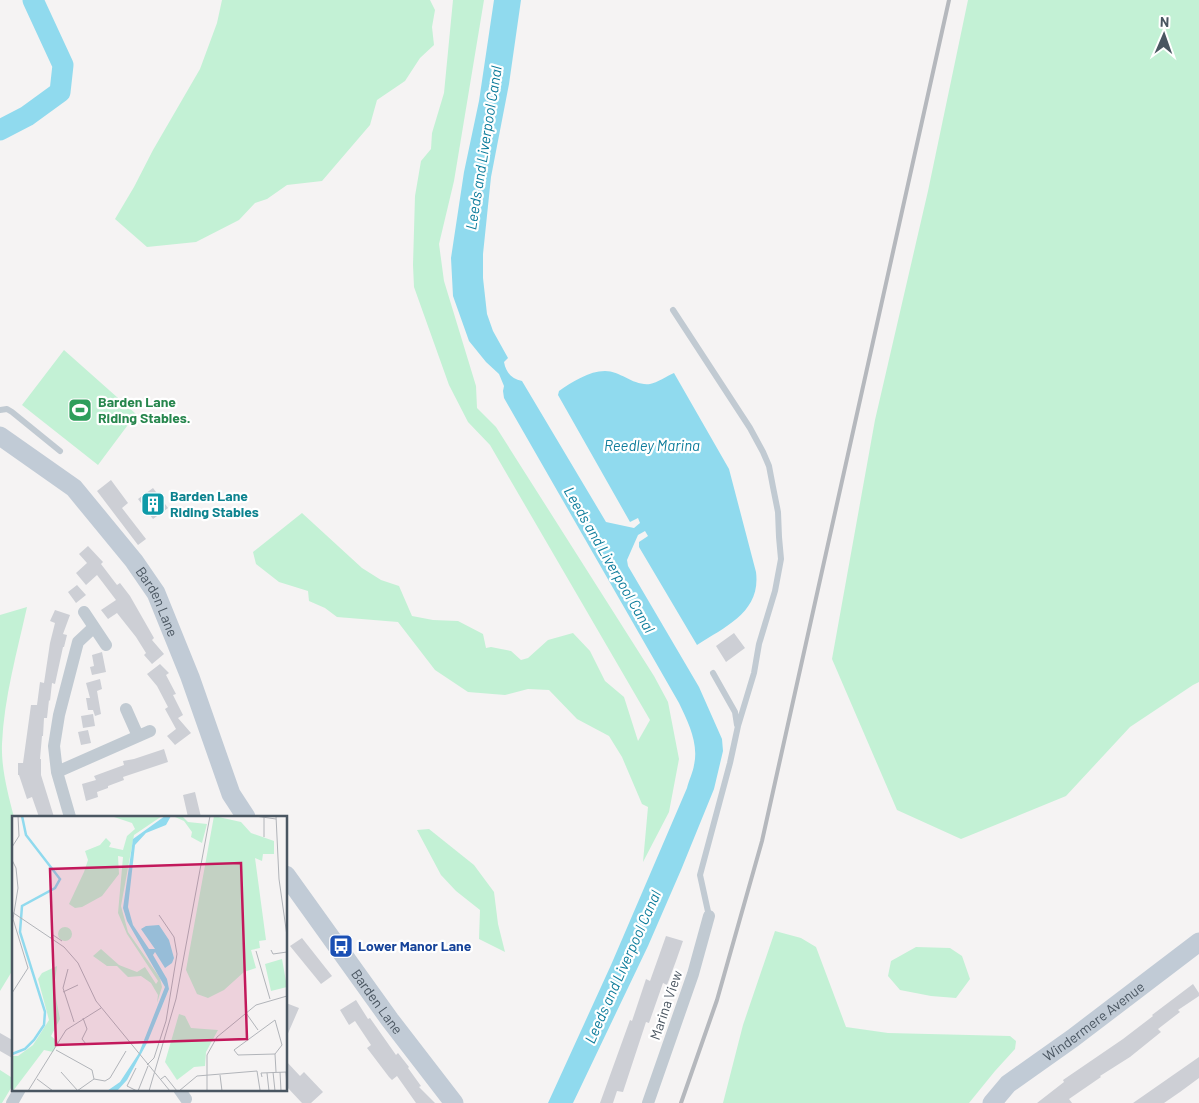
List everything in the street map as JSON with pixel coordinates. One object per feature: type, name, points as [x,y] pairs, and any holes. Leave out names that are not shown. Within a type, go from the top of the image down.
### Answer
[{"type":"street","name":"Barden Lane","points":[[0,436],[74,488],[134,562],[156,593],[190,677],[231,794],[245,816]]},
{"type":"street","points":[[84,612],[106,645]]},
{"type":"street","points":[[70,816],[58,772],[54,746],[59,715],[78,642],[94,627]]},
{"type":"street","points":[[126,709],[138,736]]},
{"type":"street","points":[[58,772],[150,730]]},
{"type":"street","name":"Barden Lane","points":[[288,878],[390,1020],[454,1103]]},
{"type":"street","name":"Marina View","points":[[648,1103],[693,974],[709,916]]},
{"type":"street","name":"Windermere Avenue","points":[[992,1103],[1008,1084],[1198,946]]},
{"type":"street","points":[[12,1103],[19,1090]]},
{"type":"lane","points":[[674,310],[750,428],[763,452],[769,466],[778,512],[780,559],[775,591],[759,644],[754,673],[738,726],[700,875],[709,916]]},
{"type":"lane","points":[[0,410],[7,409],[12,412],[60,451]]},
{"type":"lane","points":[[713,673],[735,712],[738,726]]},
{"type":"green space","points":[[222,0],[430,0],[435,10],[432,27],[434,45],[420,58],[405,81],[377,100],[370,125],[322,181],[287,185],[267,199],[255,203],[239,220],[196,242],[147,247],[115,219],[200,69],[217,23]]},
{"type":"green space","points":[[453,0],[484,0],[454,181],[439,244],[444,281],[476,386],[477,408],[496,427],[654,676],[668,702],[679,759],[669,812],[643,862],[648,807],[642,804],[622,757],[609,736],[577,719],[549,690],[528,689],[505,695],[468,692],[435,670],[398,622],[337,617],[325,608],[309,601],[308,591],[279,582],[256,564],[253,552],[302,513],[362,568],[381,580],[399,586],[412,616],[433,620],[458,621],[483,634],[486,648],[491,647],[511,651],[521,660],[528,658],[548,640],[573,633],[590,651],[605,681],[624,697],[638,741],[650,720],[490,445],[468,422],[449,385],[414,287],[415,196],[421,161],[431,149],[432,133],[444,93]]},
{"type":"green space","points":[[968,0],[1199,0],[1199,682],[1130,727],[1066,796],[961,839],[897,810],[832,659],[875,420],[928,191]]},
{"type":"green space","name":"Barden Lane Riding Stables.","points":[[64,350],[136,414],[98,465],[22,405]]},
{"type":"green space","points":[[27,607],[8,692],[3,727],[2,753],[4,772],[14,816],[12,816],[12,971],[0,991],[0,615]]},
{"type":"green space","points":[[429,829],[474,865],[494,892],[498,924],[505,952],[479,939],[480,910],[456,891],[441,875],[417,830]]},
{"type":"green space","points":[[775,931],[801,938],[816,947],[846,1027],[888,1033],[1010,1036],[1016,1041],[1015,1049],[969,1103],[723,1103],[743,1025]]},
{"type":"green space","points":[[916,947],[950,948],[962,956],[970,979],[956,998],[931,996],[900,990],[888,976],[891,961]]},
{"type":"green space","points":[[0,1070],[12,1078],[12,1086],[2,1103],[0,1103]]},
{"type":"water","points":[[494,0],[521,0],[509,84],[491,177],[483,254],[483,278],[487,314],[493,331],[508,358],[504,362],[506,369],[512,377],[522,381],[606,522],[634,528],[640,523],[638,518],[630,522],[558,395],[559,391],[581,378],[599,371],[616,373],[644,384],[656,382],[674,373],[729,469],[756,572],[756,586],[753,598],[747,608],[730,624],[697,645],[639,547],[639,542],[648,536],[645,531],[638,535],[627,560],[628,566],[699,687],[722,739],[723,751],[714,789],[681,870],[648,946],[573,1103],[548,1103],[611,965],[687,788],[693,768],[695,749],[692,733],[679,703],[504,398],[504,386],[499,374],[486,362],[469,341],[453,296],[451,258],[464,172],[479,101]]},
{"type":"building","points":[[111,480],[128,503],[122,508],[146,539],[138,545],[97,491]]},
{"type":"building","name":"Barden Lane Riding Stables","points":[[153,488],[168,508],[153,519],[138,499]]},
{"type":"building","points":[[88,546],[103,562],[101,564],[117,585],[120,583],[130,596],[154,638],[152,640],[164,654],[152,664],[144,655],[146,653],[136,637],[117,613],[108,619],[101,610],[116,600],[97,575],[86,585],[76,573],[87,563],[79,554]]},
{"type":"building","points":[[77,585],[86,595],[76,603],[68,592]]},
{"type":"building","points":[[55,610],[70,615],[63,634],[67,635],[55,684],[52,683],[47,718],[44,718],[40,759],[41,775],[54,816],[39,816],[32,797],[27,799],[18,775],[18,763],[23,763],[31,705],[37,705],[40,682],[44,683],[55,623],[50,621]]},
{"type":"building","points":[[734,633],[745,648],[726,662],[716,646]]},
{"type":"building","points":[[102,652],[106,672],[92,675],[90,667],[94,666],[92,655]]},
{"type":"building","points":[[160,664],[169,673],[166,675],[176,694],[173,695],[183,715],[178,718],[191,733],[175,745],[167,736],[176,729],[165,709],[168,707],[157,686],[147,674]]},
{"type":"building","points":[[100,679],[102,689],[97,691],[101,714],[95,716],[93,710],[88,710],[86,698],[90,698],[86,683]]},
{"type":"building","points":[[93,714],[95,726],[83,728],[81,716]]},
{"type":"building","points":[[88,730],[91,743],[81,745],[78,732]]},
{"type":"building","points":[[164,749],[168,762],[123,777],[124,780],[97,792],[98,797],[86,801],[82,784],[96,780],[94,776],[124,765],[123,761]]},
{"type":"building","points":[[195,792],[201,816],[188,816],[183,795]]},
{"type":"building","points":[[666,936],[683,941],[667,985],[663,983],[649,1023],[646,1022],[623,1092],[617,1091],[613,1103],[600,1103],[646,979],[650,981]]},
{"type":"building","points":[[302,938],[332,976],[321,984],[290,946]]},
{"type":"building","points":[[1193,984],[1199,996],[1178,1010],[1180,1012],[1158,1029],[1161,1032],[1130,1057],[1069,1099],[1072,1103],[1037,1103],[1064,1082],[1063,1080],[1123,1039]]},
{"type":"building","points":[[356,1000],[396,1055],[398,1053],[409,1067],[421,1086],[419,1087],[435,1103],[416,1103],[397,1076],[392,1080],[367,1048],[371,1045],[355,1021],[349,1025],[340,1010]]},
{"type":"building","points":[[288,1004],[299,1008],[288,1033]]},
{"type":"building","points":[[0,1033],[12,1040],[12,1058],[0,1051]]},
{"type":"building","points":[[1199,1057],[1199,1078],[1180,1092],[1164,1103],[1133,1103]]},
{"type":"building","points":[[288,1063],[300,1076],[304,1072],[323,1092],[311,1103],[302,1103],[288,1088]]},
{"type":"waterway","points":[[0,130],[27,116],[60,92],[63,65],[33,0]]},
{"type":"railway","points":[[681,1103],[717,1000],[762,841],[949,0]]},
{"type":"place","name":"Barden Lane Riding Stables.","points":[[80,410]]},
{"type":"place","name":"Barden Lane Riding Stables","points":[[153,504]]},
{"type":"place","name":"Lower Manor Lane","points":[[341,946]]},
{"type":"water label","name":"Leeds and Liverpool Canal","points":[[484,148]]},
{"type":"water label","name":"Reedley Marina","points":[[652,446]]},
{"type":"water label","name":"Leeds and Liverpool Canal","points":[[609,560]]},
{"type":"water label","name":"Leeds and Liverpool Canal","points":[[623,967]]}]
